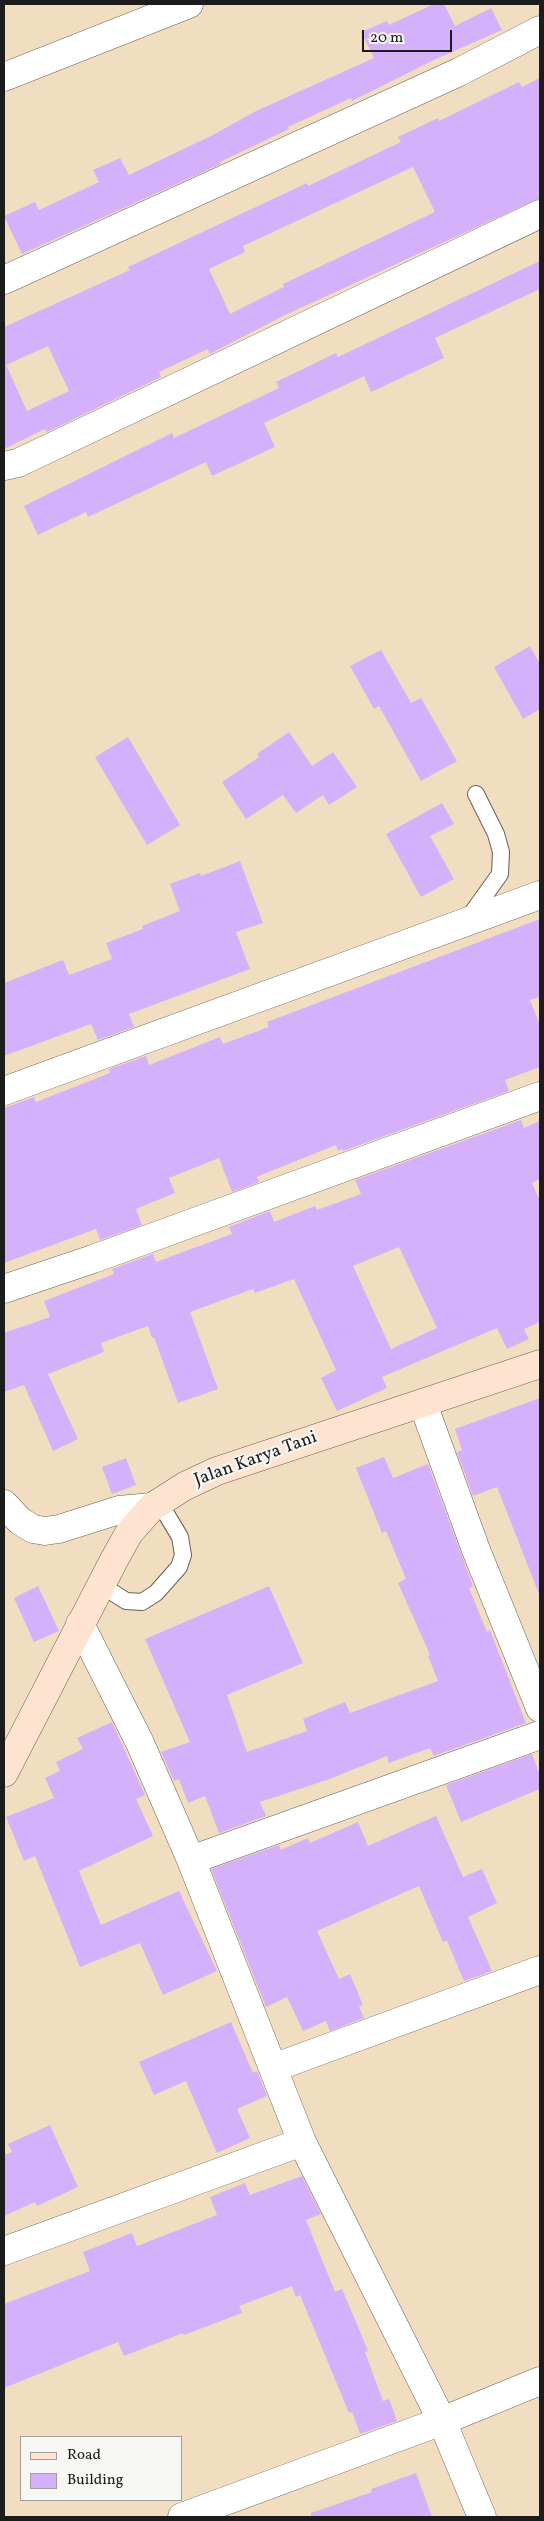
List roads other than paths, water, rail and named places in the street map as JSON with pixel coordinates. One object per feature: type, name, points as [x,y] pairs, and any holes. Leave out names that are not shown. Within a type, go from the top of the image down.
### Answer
[{"type":"street","points":[[4,77],[190,4]]},
{"type":"street","points":[[4,280],[459,72],[540,30]]},
{"type":"street","points":[[4,466],[18,463],[540,214]]},
{"type":"street","points":[[4,1091],[540,895]]},
{"type":"street","points":[[4,1289],[92,1259],[540,1096]]},
{"type":"street","name":"Jalan Karya Tani","points":[[4,1773],[129,1532],[156,1504],[217,1471],[540,1364]]},
{"type":"street","points":[[423,1404],[476,1550],[540,1708]]},
{"type":"street","points":[[4,1504],[20,1521],[33,1529],[44,1531],[65,1527],[119,1510],[156,1504]]},
{"type":"street","points":[[80,1624],[140,1743],[191,1860],[302,2142],[442,2421],[482,2517]]},
{"type":"street","points":[[191,1860],[540,1734]]},
{"type":"street","points":[[273,2068],[540,1970]]},
{"type":"street","points":[[4,2252],[302,2142]]},
{"type":"street","points":[[182,2517],[442,2421],[540,2381]]},
{"type":"lane","points":[[466,922],[500,874],[501,852],[496,834],[476,794]]},
{"type":"lane","points":[[101,1585],[126,1601],[142,1602],[156,1593],[179,1567],[183,1555],[180,1537],[156,1504]]}]
